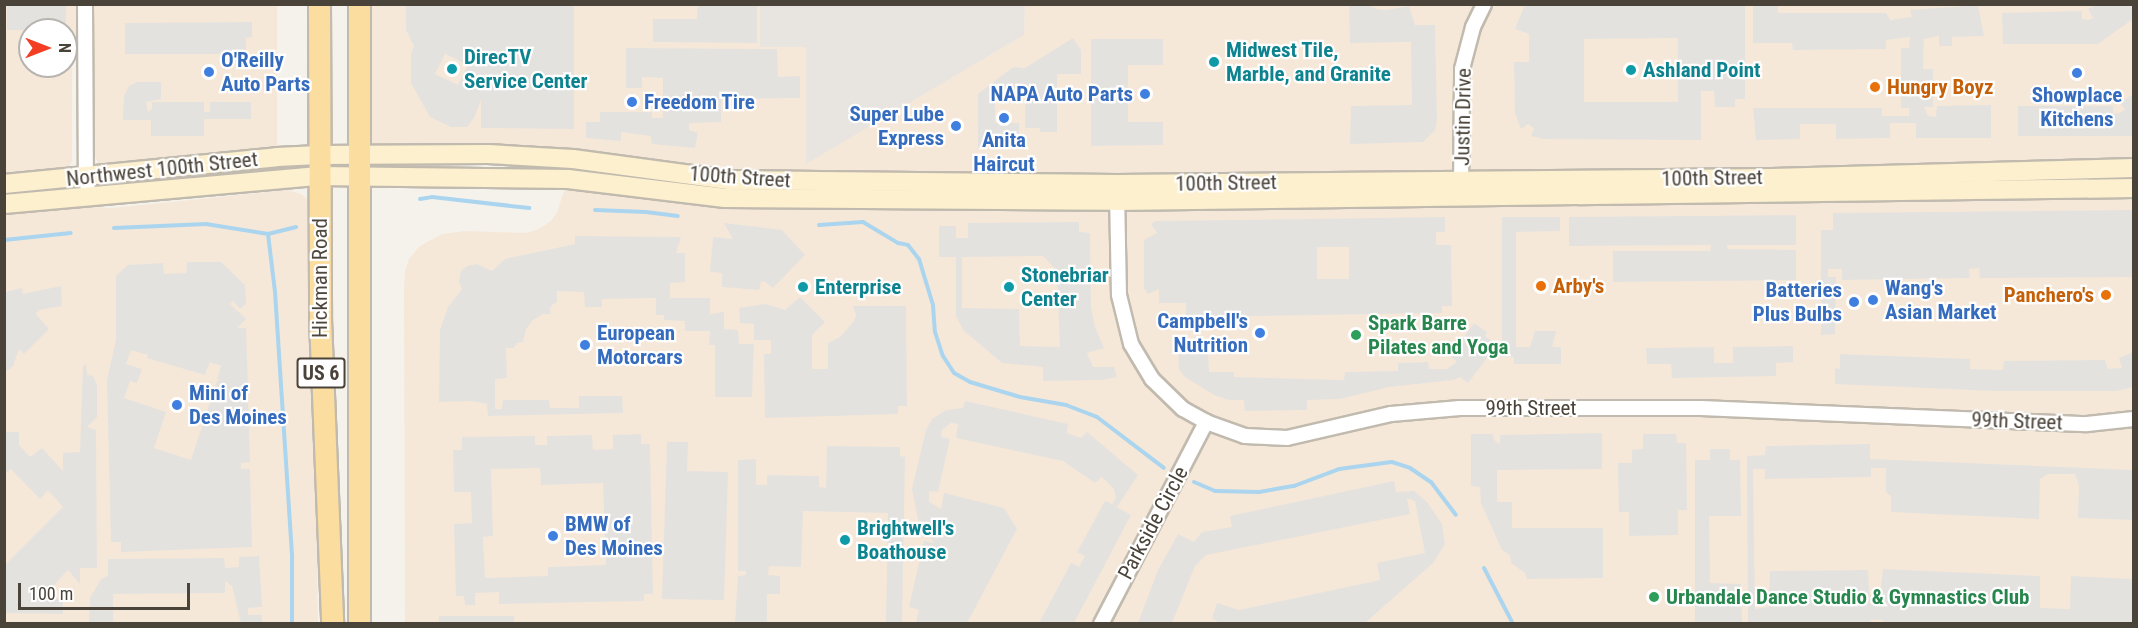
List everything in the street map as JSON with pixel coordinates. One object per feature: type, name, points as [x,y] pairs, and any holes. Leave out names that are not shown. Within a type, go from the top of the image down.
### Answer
[{"type":"main road","name":"Hickman Road","points":[[319,4],[321,396],[332,624]]},
{"type":"main road","name":"Hickman Road","points":[[359,4],[359,624]]},
{"type":"main road","name":"Northwest 100th Street","points":[[4,184],[277,157],[319,155]]},
{"type":"main road","name":"100th Street","points":[[319,155],[359,166],[568,179],[725,198],[1461,190],[2133,188]]},
{"type":"main road","name":"100th Street","points":[[319,176],[359,166]]},
{"type":"main road","name":"100th Street","points":[[1461,190],[1772,178],[2133,168]]},
{"type":"main road","name":"Northwest 100th Street","points":[[4,204],[319,176]]},
{"type":"street","points":[[85,4],[86,176],[89,197]]},
{"type":"street","name":"Justin Drive","points":[[1461,190],[1462,69],[1473,27],[1484,4]]},
{"type":"street","name":"99th Street","points":[[1117,193],[1119,295],[1131,344],[1152,379],[1167,395],[1206,422],[1245,436],[1277,438],[1310,435],[1391,414],[1460,408],[1701,408],[2087,424],[2133,419]]},
{"type":"street","name":"Parkside Circle","points":[[1101,624],[1206,422]]},
{"type":"shaded area","points":[[1525,4],[1745,5],[1745,99],[1735,99],[1735,107],[1715,107],[1714,91],[1701,91],[1701,140],[1543,139],[1531,136],[1534,128],[1528,124],[1521,129],[1515,113],[1514,62],[1529,62],[1529,34],[1515,29]],"holes":[[[1678,38],[1678,102],[1584,102],[1584,39]]]},
{"type":"shaded area","points":[[5,5],[77,5],[77,18],[18,18],[18,78],[72,78],[72,161],[68,169],[5,177]]},
{"type":"shaded area","points":[[7,5],[66,5],[66,18],[18,18],[18,30],[7,30]]},
{"type":"shaded area","points":[[94,5],[277,5],[277,150],[105,167],[98,163],[94,154]]},
{"type":"shaded area","points":[[359,5],[760,5],[760,47],[806,47],[806,163],[1024,35],[1025,5],[2133,5],[2133,168],[729,180],[636,167],[359,155]]},
{"type":"shaded area","points":[[406,5],[574,5],[574,129],[481,128],[481,100],[474,118],[467,127],[451,127],[430,117],[411,83],[411,53],[414,46],[406,30]],"holes":[[[445,54],[468,65],[458,85],[435,74]]]},
{"type":"shaded area","points":[[698,5],[757,5],[757,43],[653,42],[653,19],[697,19]]},
{"type":"shaded area","points":[[760,5],[1025,5],[1024,35],[806,164],[806,47],[760,47]]},
{"type":"shaded area","points":[[1349,5],[1368,5],[1387,10],[1409,6],[1415,25],[1435,25],[1437,120],[1435,130],[1423,142],[1350,144],[1351,106],[1412,105],[1411,42],[1350,43]]},
{"type":"shaded area","points":[[1753,5],[1778,5],[1778,13],[1886,13],[1890,20],[1912,17],[1910,10],[1978,5],[1984,36],[1952,37],[1952,46],[1939,46],[1939,36],[1924,39],[1923,69],[1933,69],[1933,107],[1924,107],[1928,116],[1936,117],[1937,106],[1991,105],[1991,138],[1916,138],[1916,123],[1890,123],[1890,138],[1836,139],[1836,124],[1800,124],[1800,139],[1756,140],[1753,108],[1882,108],[1882,116],[1909,116],[1909,108],[1901,108],[1901,48],[1909,48],[1910,37],[1886,40],[1886,49],[1793,50],[1792,43],[1753,43]]},
{"type":"shaded area","points":[[2096,5],[2133,5],[2133,19],[2098,44],[2003,44],[2002,13],[2082,11],[2082,19],[2088,20],[2093,18],[2088,9]]},
{"type":"shaded area","points":[[252,22],[252,37],[246,38],[246,54],[125,54],[125,23]]},
{"type":"shaded area","points":[[1073,38],[1081,50],[1081,74],[1057,74],[1057,132],[1040,132],[1040,128],[1025,128],[1026,85],[1019,84],[1018,90],[995,90],[995,123],[1019,123],[1019,146],[978,147],[978,94],[1013,67],[1025,68]]},
{"type":"shaded area","points":[[1091,39],[1163,39],[1163,65],[1128,65],[1128,122],[1163,122],[1163,145],[1091,146]]},
{"type":"shaded area","points":[[626,48],[777,49],[778,77],[800,76],[800,98],[721,99],[721,122],[689,123],[689,130],[698,133],[695,148],[652,144],[651,136],[621,132],[621,141],[586,138],[586,122],[600,122],[600,112],[652,112],[652,118],[663,118],[663,78],[642,77],[642,88],[626,88]]},
{"type":"shaded area","points":[[137,82],[161,82],[161,99],[146,102],[148,112],[152,109],[152,102],[204,102],[204,112],[210,112],[210,102],[251,102],[251,119],[204,119],[204,136],[151,136],[151,120],[123,120],[124,96],[129,86]]},
{"type":"shaded area","points":[[2133,94],[2133,136],[2018,136],[2018,106],[2113,106],[2113,114],[2125,109],[2120,103]]},
{"type":"shaded area","points":[[568,179],[725,198],[2133,188],[2133,623],[405,624],[404,290],[405,271],[409,259],[420,246],[442,234],[464,231],[527,233],[539,229],[551,221],[557,212]]},
{"type":"shaded area","points":[[287,190],[301,194],[307,199],[311,210],[321,527],[317,582],[318,623],[5,624],[5,211],[71,206],[112,208]]},
{"type":"shaded area","points":[[2133,210],[2133,277],[1980,278],[1979,268],[1969,269],[1970,278],[1842,280],[1842,269],[1828,269],[1828,277],[1836,277],[1835,334],[1821,335],[1821,230],[1833,230],[1833,213]]},
{"type":"shaded area","points":[[1796,215],[1796,245],[1727,245],[1727,249],[1796,250],[1796,280],[1613,282],[1613,251],[1710,251],[1711,245],[1569,246],[1569,217]]},
{"type":"shaded area","points":[[1445,217],[1445,232],[1436,232],[1436,245],[1451,245],[1452,306],[1442,306],[1442,313],[1186,317],[1186,303],[1159,303],[1159,289],[1148,294],[1144,289],[1144,240],[1157,233],[1151,224],[1156,221]],"holes":[[[1317,247],[1349,247],[1349,279],[1317,279]]]},
{"type":"shaded area","points":[[1502,217],[1560,217],[1560,231],[1516,232],[1516,347],[1530,347],[1535,331],[1556,331],[1552,347],[1561,347],[1561,364],[1514,364],[1514,357],[1502,357]]},
{"type":"shaded area","points":[[1079,222],[1079,232],[1090,233],[1091,308],[1095,327],[1104,348],[1087,353],[1093,367],[1114,367],[1117,377],[1102,380],[1043,381],[1043,367],[1002,363],[963,330],[956,316],[956,257],[939,257],[939,226],[956,226],[956,238],[968,238],[968,223]],"holes":[[[1043,256],[1057,271],[1060,347],[1020,346],[1019,309],[962,308],[962,257]]]},
{"type":"shaded area","points":[[724,223],[782,230],[805,255],[773,288],[764,281],[761,282],[759,290],[722,287],[722,273],[710,272],[713,237],[733,239]]},
{"type":"shaded area","points":[[575,236],[681,237],[676,253],[685,253],[685,282],[670,283],[670,298],[710,298],[710,314],[724,312],[724,329],[738,330],[739,344],[754,344],[752,397],[715,397],[715,345],[709,345],[710,331],[685,331],[685,321],[664,320],[664,315],[656,315],[656,298],[602,299],[602,307],[585,307],[584,292],[557,291],[557,302],[550,309],[551,314],[543,314],[533,320],[526,329],[523,342],[517,343],[514,348],[506,348],[507,378],[495,379],[495,409],[502,409],[503,400],[549,400],[550,408],[579,408],[579,396],[622,396],[623,413],[488,416],[487,404],[471,401],[439,402],[440,330],[448,307],[462,289],[459,282],[461,271],[467,266],[477,264],[492,271],[505,259],[575,244]]},
{"type":"shaded area","points":[[187,262],[221,262],[245,285],[246,304],[240,309],[233,301],[230,304],[246,319],[237,328],[246,328],[248,389],[238,390],[239,395],[248,395],[250,462],[241,463],[241,469],[250,469],[252,547],[121,552],[121,542],[111,542],[107,380],[116,340],[116,276],[128,265],[163,263],[164,274],[186,273]],"holes":[[[131,350],[148,355],[147,358],[205,375],[210,362],[221,366],[217,379],[220,381],[217,381],[191,460],[154,448],[166,412],[124,398],[130,381],[137,383],[142,369],[126,364]]]},
{"type":"shaded area","points":[[61,286],[62,306],[39,310],[36,314],[49,329],[24,354],[19,349],[13,366],[5,372],[5,292],[22,288],[23,294]]},
{"type":"shaded area","points":[[800,297],[825,322],[812,335],[812,369],[828,369],[828,343],[840,337],[854,321],[856,315],[853,306],[906,306],[907,406],[898,406],[898,414],[765,418],[764,354],[771,354],[771,340],[754,340],[754,324],[740,323],[739,308],[766,304],[785,310]]},
{"type":"shaded area","points":[[1474,323],[1487,332],[1485,336],[1497,345],[1468,383],[1460,377],[1453,380],[1389,387],[1340,399],[1307,400],[1307,410],[1245,411],[1244,400],[1229,400],[1214,395],[1185,377],[1179,369],[1178,350],[1208,349],[1209,372],[1234,372],[1234,377],[1344,380],[1345,372],[1398,371],[1398,363],[1428,362],[1429,369],[1447,369],[1457,362],[1450,356]]},
{"type":"shaded area","points":[[1793,346],[1793,362],[1776,363],[1776,376],[1672,378],[1671,364],[1647,364],[1646,348],[1714,347],[1714,363],[1733,363],[1733,347]]},
{"type":"shaded area","points":[[2133,352],[2133,387],[2116,391],[1995,391],[1835,384],[1835,368],[1840,369],[1840,354],[1970,359],[1970,369],[2003,370],[2004,361],[2105,360],[2108,369],[2122,368],[2119,358]]},
{"type":"shaded area","points":[[86,363],[87,375],[93,376],[97,385],[97,417],[87,427],[96,430],[97,568],[80,568],[80,584],[68,570],[49,590],[50,598],[63,598],[63,614],[5,613],[5,565],[63,507],[48,490],[40,499],[11,469],[5,474],[5,432],[19,432],[19,445],[30,457],[42,448],[63,471],[63,453],[80,452],[83,367]]},
{"type":"shaded area","points":[[965,401],[1068,424],[1067,433],[1081,438],[1087,432],[1138,475],[1117,507],[1131,515],[1074,623],[1039,623],[1071,563],[1079,567],[1085,556],[1077,552],[1105,501],[1112,504],[1116,498],[1114,489],[1102,477],[1095,483],[1063,461],[956,438],[958,424],[951,423],[942,430],[941,437],[950,439],[938,492],[929,491],[929,502],[941,509],[944,493],[1004,508],[1017,529],[967,623],[916,623],[919,610],[909,607],[924,541],[934,543],[918,519],[912,489],[926,430],[932,419],[946,410],[963,408]]},
{"type":"shaded area","points":[[1602,433],[1602,469],[1497,470],[1497,502],[1512,502],[1512,528],[1603,528],[1603,578],[1527,579],[1525,573],[1511,563],[1510,555],[1502,550],[1481,503],[1480,487],[1471,486],[1471,434],[1493,434],[1494,440],[1500,444],[1500,435]]},
{"type":"shaded area","points":[[641,434],[641,444],[650,444],[653,594],[644,594],[644,601],[499,604],[499,592],[475,593],[475,605],[465,605],[464,596],[456,596],[454,524],[472,523],[471,492],[454,492],[453,450],[462,450],[462,437],[535,436],[535,445],[547,445],[547,436],[592,435],[593,450],[613,449],[613,435]],"holes":[[[540,468],[541,485],[603,483],[606,565],[548,567],[548,576],[485,578],[483,537],[493,536],[491,469]]]},
{"type":"shaded area","points":[[1643,434],[1676,434],[1677,443],[1686,443],[1687,510],[1678,510],[1678,535],[1629,536],[1629,512],[1619,512],[1618,463],[1632,463],[1632,450],[1643,449]]},
{"type":"shaded area","points":[[667,442],[688,442],[687,471],[728,472],[724,600],[662,599]]},
{"type":"shaded area","points":[[1870,444],[1870,459],[2133,470],[2133,520],[2078,518],[2079,485],[2075,474],[2048,474],[2040,479],[2039,519],[1891,512],[1891,496],[1886,492],[1886,468],[1871,468],[1871,477],[1765,479],[1765,469],[1753,469],[1755,609],[1769,607],[1770,571],[1868,570],[1870,604],[1879,604],[1883,569],[2040,576],[2040,608],[2070,609],[2071,576],[2133,579],[2133,623],[1883,624],[1883,620],[1871,620],[1870,624],[1748,623],[1747,456],[1765,455],[1766,446]]},
{"type":"shaded area","points":[[827,446],[900,447],[900,456],[905,457],[902,623],[886,623],[888,513],[803,511],[801,567],[769,566],[768,575],[780,576],[780,594],[767,594],[767,623],[735,623],[738,576],[746,575],[746,571],[738,571],[738,460],[756,459],[756,485],[767,485],[767,475],[819,476],[819,487],[826,488]]},
{"type":"shaded area","points":[[1710,449],[1730,449],[1730,460],[1740,460],[1741,516],[1709,516],[1710,583],[1741,584],[1742,623],[1695,623],[1695,460],[1710,460]]},
{"type":"shaded area","points":[[1394,481],[1396,492],[1414,491],[1427,502],[1442,524],[1445,544],[1433,563],[1365,623],[1221,624],[1212,618],[1217,603],[1239,610],[1380,580],[1377,563],[1425,553],[1415,501],[1410,499],[1407,499],[1410,514],[1206,555],[1195,566],[1172,623],[1138,623],[1158,570],[1178,534],[1194,542],[1202,532],[1232,527],[1230,516]]},
{"type":"shaded area","points":[[259,556],[262,607],[248,608],[248,615],[262,615],[262,623],[241,623],[232,586],[225,581],[225,593],[113,594],[113,623],[89,623],[90,598],[101,579],[108,576],[108,559],[224,558],[225,568],[239,567],[239,557]]},
{"type":"shaded area","points":[[439,616],[514,616],[514,623],[439,623]]},
{"type":"waterway","points":[[420,199],[432,197],[529,208]]},
{"type":"waterway","points":[[595,210],[678,216]]},
{"type":"waterway","points":[[819,225],[863,222],[898,243],[908,245],[919,259],[933,305],[935,332],[943,356],[954,373],[970,382],[1020,397],[1066,405],[1097,417],[1164,468]]},
{"type":"waterway","points":[[114,228],[206,224],[268,234],[296,227]]},
{"type":"waterway","points":[[4,240],[71,233]]},
{"type":"waterway","points":[[268,234],[275,292],[292,557],[292,624]]},
{"type":"waterway","points":[[1194,482],[1215,491],[1259,492],[1294,486],[1339,469],[1392,462],[1410,468],[1431,482],[1456,515]]},
{"type":"waterway","points":[[1484,568],[1513,624]]},
{"type":"place","name":"Midwest Tile, Marble, and Granite","points":[[1214,62]]},
{"type":"place","name":"DirecTV Service Center","points":[[452,69]]},
{"type":"place","name":"Ashland Point","points":[[1631,70]]},
{"type":"place","name":"O'Reilly Auto Parts","points":[[209,72]]},
{"type":"place","name":"Showplace Kitchens","points":[[2077,73]]},
{"type":"place","name":"Hungry Boyz","points":[[1875,87]]},
{"type":"place","name":"NAPA Auto Parts","points":[[1145,94]]},
{"type":"place","name":"Freedom Tire","points":[[632,102]]},
{"type":"place","name":"Anita Haircut","points":[[1004,118]]},
{"type":"place","name":"Super Lube Express","points":[[956,126]]},
{"type":"place","name":"Arby's","points":[[1541,286]]},
{"type":"place","name":"Enterprise","points":[[803,287]]},
{"type":"place","name":"Stonebriar Center","points":[[1009,287]]},
{"type":"place","name":"Panchero's","points":[[2106,295]]},
{"type":"place","name":"Wang's Asian Market","points":[[1873,300]]},
{"type":"place","name":"Batteries Plus Bulbs","points":[[1854,302]]},
{"type":"place","name":"Campbell's Nutrition","points":[[1260,333]]},
{"type":"place","name":"Spark Barre Pilates and Yoga","points":[[1356,335]]},
{"type":"place","name":"European Motorcars","points":[[585,345]]},
{"type":"place","name":"Mini of Des Moines","points":[[177,405]]},
{"type":"place","name":"BMW of Des Moines","points":[[553,536]]},
{"type":"place","name":"Brightwell's Boathouse","points":[[845,540]]},
{"type":"place","name":"Urbandale Dance Studio & Gymnastics Club","points":[[1654,597]]}]
